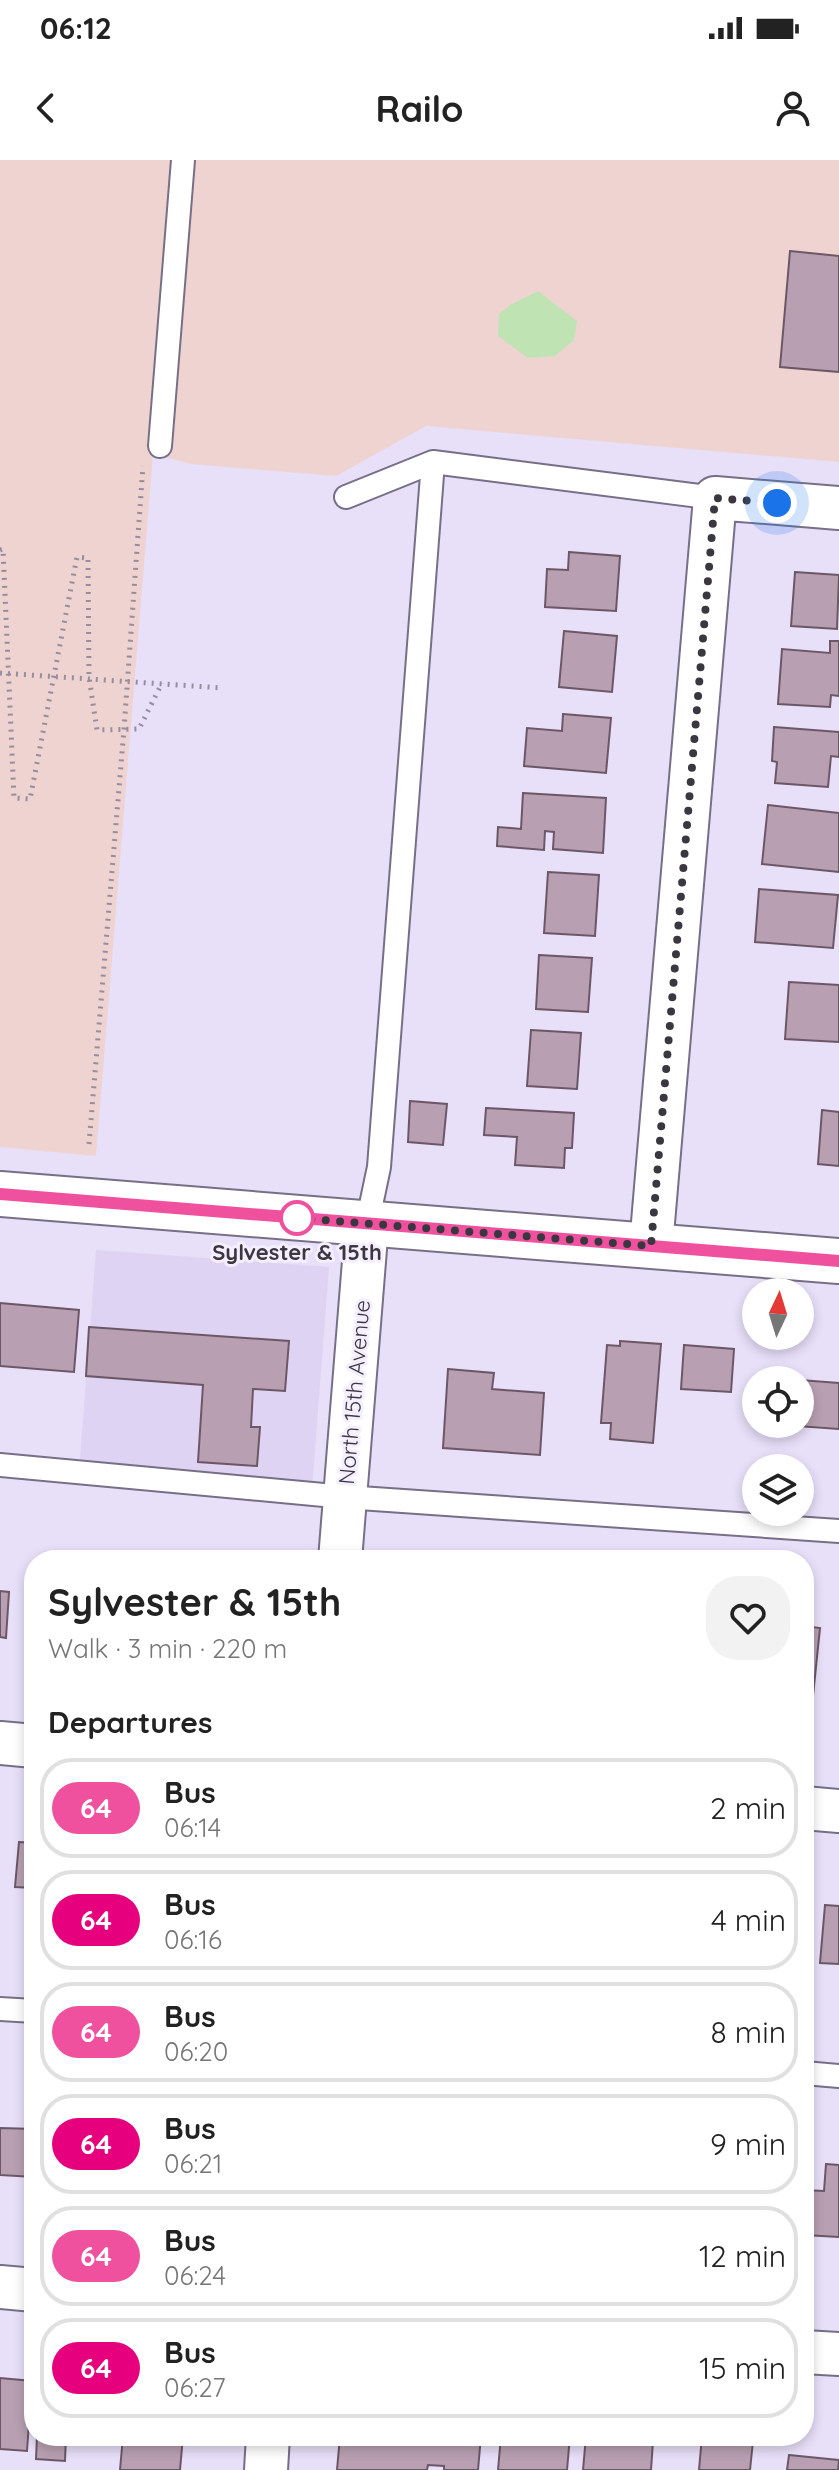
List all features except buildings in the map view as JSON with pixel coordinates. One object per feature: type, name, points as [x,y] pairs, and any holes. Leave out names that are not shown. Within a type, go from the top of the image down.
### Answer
[{"type":"street","points":[[651,1246],[715,498],[839,508]]},
{"type":"street","points":[[0,1194],[839,1261]]},
{"type":"street","name":"North 15th Avenue","points":[[341,1550],[367,1224]]},
{"type":"street","points":[[0,1743],[24,1745]]},
{"type":"street","points":[[814,1809],[839,1811]]},
{"type":"street","points":[[0,2287],[24,2289]]},
{"type":"street","points":[[814,2353],[839,2354]]},
{"type":"street","points":[[266,2470],[267,2446]]},
{"type":"lane","points":[[160,446],[183,160]]},
{"type":"lane","points":[[346,497],[433,462],[715,498]]},
{"type":"lane","points":[[367,1224],[381,1151],[433,462]]},
{"type":"lane","points":[[0,1465],[345,1497],[839,1531]]},
{"type":"lane","points":[[0,2009],[24,2010]]},
{"type":"lane","points":[[814,2074],[839,2076]]},
{"type":"path","points":[[89,1144],[144,450],[160,446]]},
{"type":"path","points":[[0,550],[3,549],[14,798],[30,799],[77,557],[88,558],[89,677],[97,730],[139,729],[162,683]]},
{"type":"path","points":[[0,673],[223,688]]},
{"type":"shaded area","points":[[0,160],[839,160],[839,462],[426,426],[336,476],[191,464],[153,454],[96,1156],[0,1147]]},
{"type":"shaded area","points":[[96,1250],[329,1267],[312,1490],[79,1472]]},
{"type":"green space","points":[[538,291],[577,321],[574,340],[555,356],[528,358],[498,336],[499,314]]},
{"type":"bus line","name":"64","points":[[0,1194],[839,1261]]},
{"type":"place","name":"Sylvester & 15th","points":[[297,1218]]},
{"type":"route","points":[[297,1218],[651,1246],[715,498],[777,503]]}]
